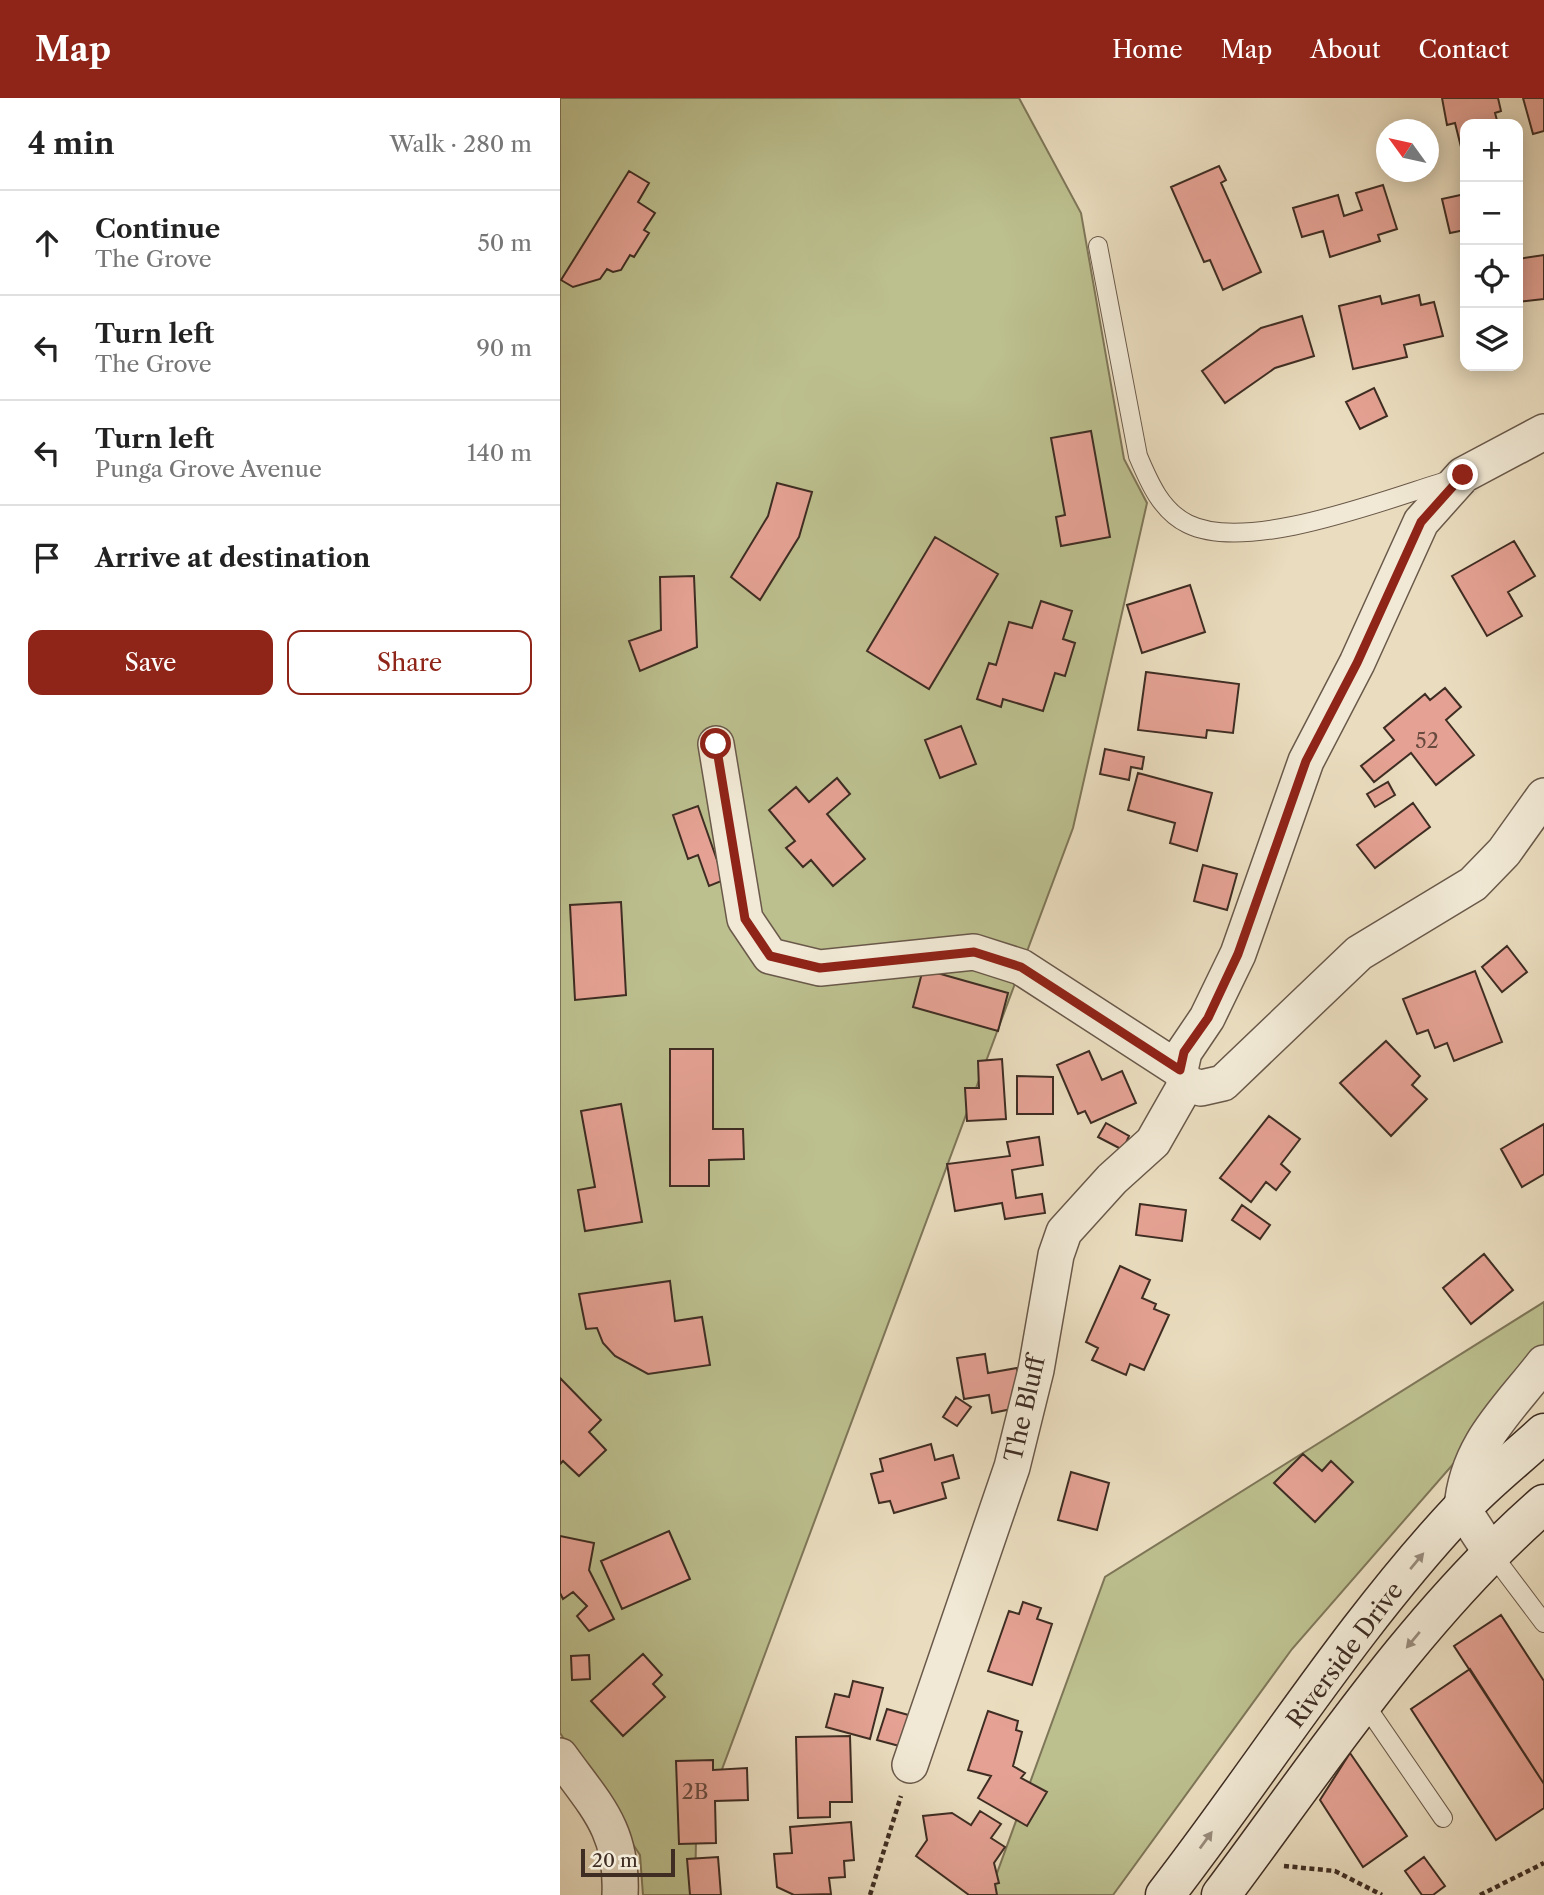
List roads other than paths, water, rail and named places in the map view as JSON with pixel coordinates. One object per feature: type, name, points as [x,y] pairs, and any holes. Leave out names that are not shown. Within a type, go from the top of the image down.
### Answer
[{"type":"main road","name":"Riverside Drive","points":[[1166,1895],[1366,1624],[1462,1508],[1544,1433]]},
{"type":"main road","name":"Riverside Drive","points":[[1221,1895],[1364,1703],[1450,1596],[1544,1504]]},
{"type":"street","points":[[1463,475],[1544,432]]},
{"type":"street","name":"The Bluff","points":[[910,1765],[1012,1467],[1036,1370],[1056,1255],[1064,1232],[1112,1179],[1153,1142],[1183,1077],[1184,1052],[1208,1018],[1238,954],[1306,761],[1357,663],[1421,522],[1463,475]]},
{"type":"street","points":[[716,744],[745,919],[770,956],[820,968],[974,952],[1021,967],[1201,1088],[1223,1083],[1359,953],[1474,884],[1504,852],[1544,796]]},
{"type":"street","points":[[1492,1554],[1462,1508],[1469,1466],[1481,1441],[1544,1363]]},
{"type":"street","points":[[560,1756],[600,1811],[617,1843],[620,1895]]},
{"type":"lane","points":[[1098,246],[1138,456],[1152,489],[1170,510],[1188,524],[1216,531],[1254,532],[1314,521],[1463,475]]},
{"type":"lane","points":[[1492,1554],[1544,1623]]},
{"type":"lane","points":[[1364,1703],[1443,1818]]}]
